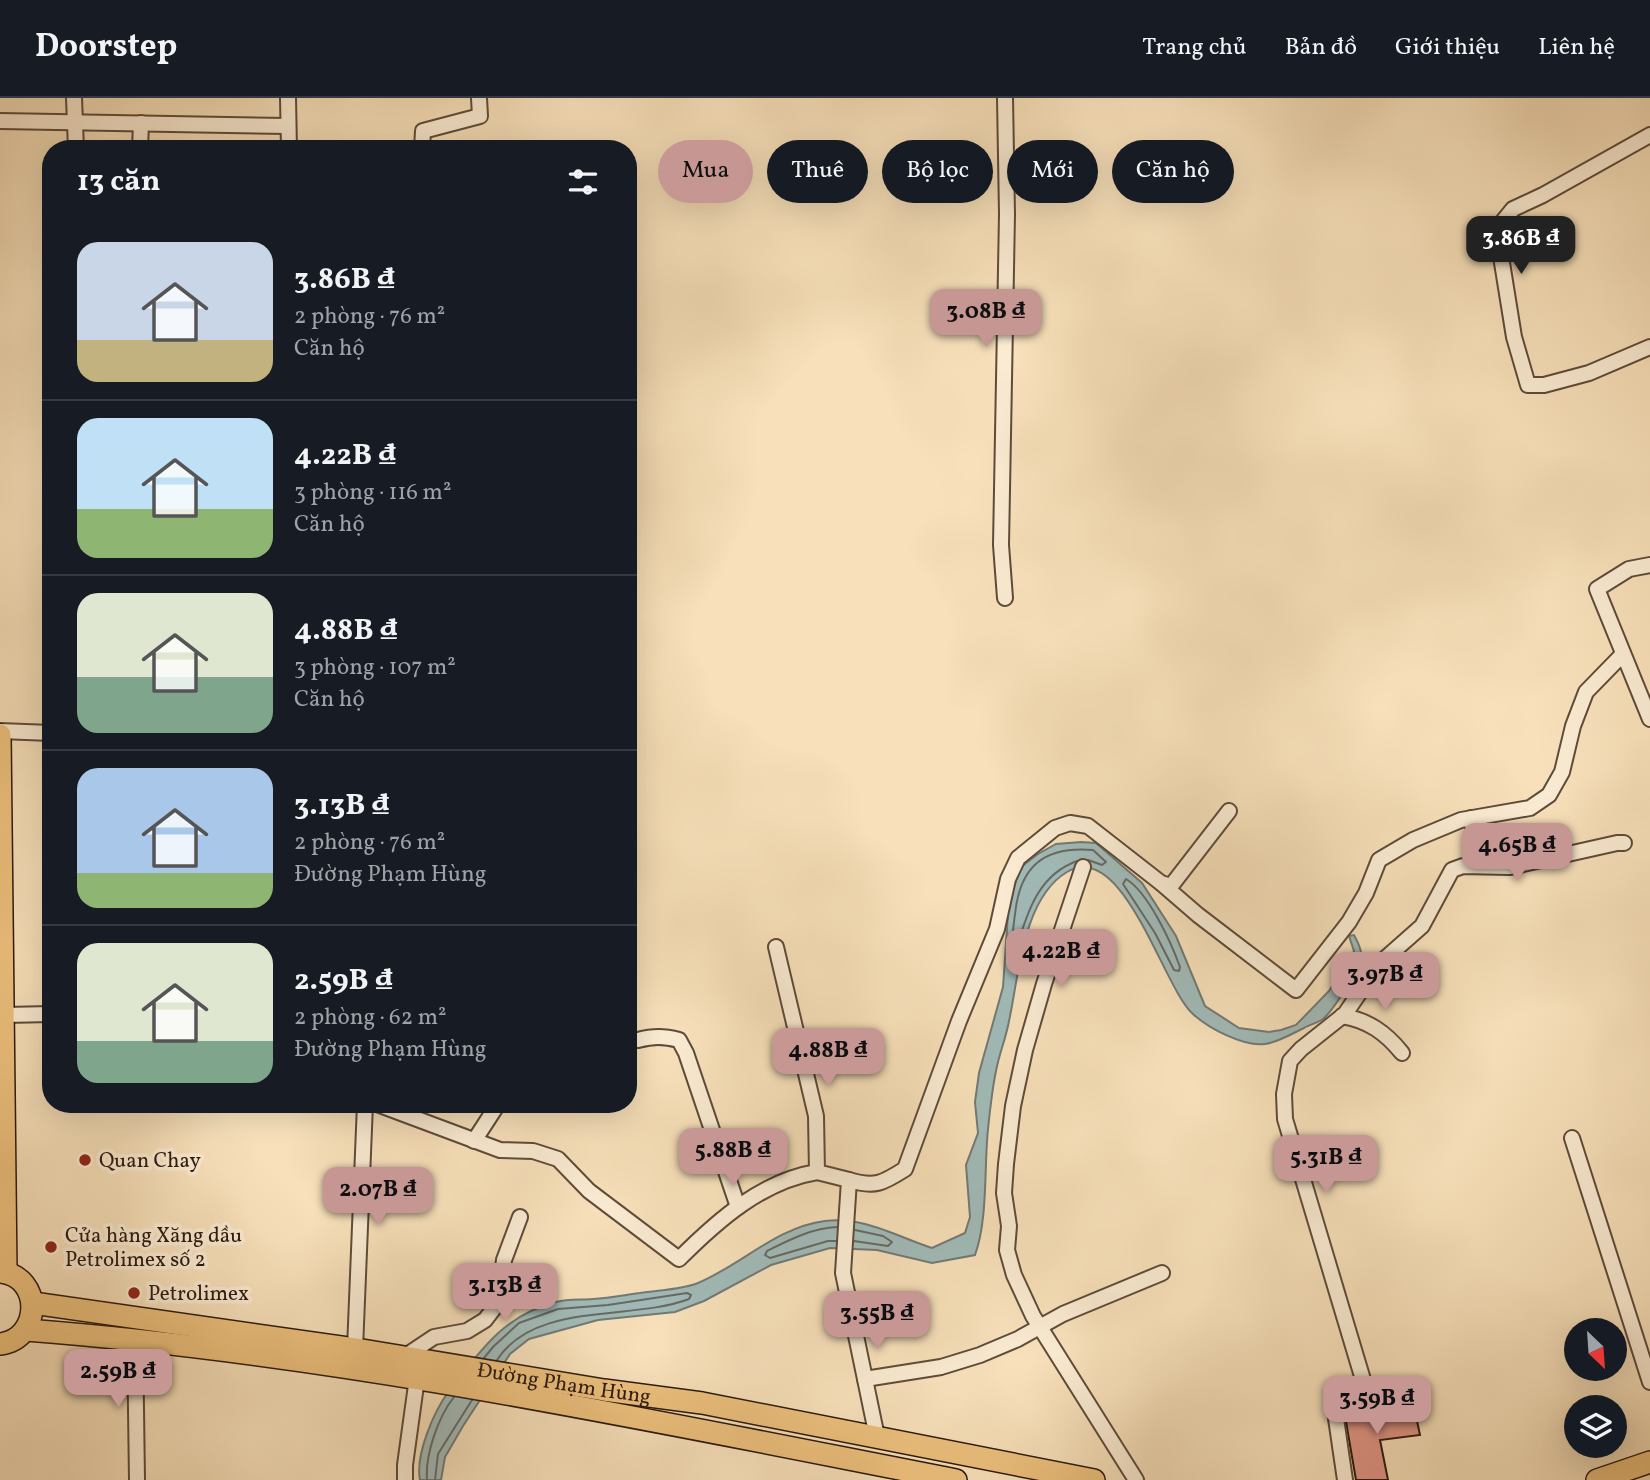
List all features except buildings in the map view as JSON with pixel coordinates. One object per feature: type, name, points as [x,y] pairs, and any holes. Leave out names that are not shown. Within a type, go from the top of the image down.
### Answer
[{"type":"main road","points":[[0,733],[5,1015],[3,1272],[26,1285],[33,1303],[32,1319],[26,1330],[17,1339],[0,1344]]},
{"type":"main road","name":"Đường Phạm Hùng","points":[[33,1303],[441,1362],[603,1400],[882,1473],[956,1480]]},
{"type":"main road","name":"Đường Phạm Hùng","points":[[26,1330],[135,1338],[417,1378],[603,1400],[702,1403],[1094,1480]]},
{"type":"main road","points":[[1597,1480],[1650,1462]]},
{"type":"street","points":[[74,98],[75,140]]},
{"type":"street","points":[[288,98],[289,140]]},
{"type":"street","points":[[422,140],[423,131],[480,116],[479,98]]},
{"type":"street","points":[[1005,98],[1007,214],[1001,545],[1005,598]]},
{"type":"street","points":[[0,121],[288,126]]},
{"type":"street","points":[[140,140],[141,123]]},
{"type":"street","points":[[1650,135],[1513,209],[1500,225],[1498,238],[1514,337],[1528,384],[1544,385],[1589,373],[1650,347]]},
{"type":"street","points":[[1650,565],[1629,569],[1597,589],[1650,719]]},
{"type":"street","points":[[401,1113],[500,1150],[533,1151],[558,1159],[589,1191],[678,1259],[738,1207],[793,1176],[817,1172],[866,1185],[887,1180],[905,1169],[959,1021],[997,929],[1008,879],[1018,858],[1055,828],[1070,823],[1088,826],[1296,990],[1349,922],[1366,892],[1379,860],[1413,840],[1461,820],[1530,808],[1549,795],[1562,772],[1573,726],[1586,692],[1623,654]]},
{"type":"street","points":[[0,733],[42,733]]},
{"type":"street","points":[[1161,883],[1171,886],[1177,881],[1229,811]]},
{"type":"street","points":[[1471,818],[1481,866]]},
{"type":"street","points":[[1345,1480],[1332,1398],[1367,1393],[1289,1130],[1284,1094],[1290,1062],[1301,1049],[1342,1016],[1379,964],[1422,926],[1452,870],[1463,866],[1510,867],[1625,843]]},
{"type":"street","points":[[1083,867],[1044,984],[1025,1050],[1013,1106],[1004,1193],[1009,1226],[1007,1250],[1014,1275],[1040,1327],[1136,1480]]},
{"type":"street","points":[[776,947],[816,1116],[817,1172]]},
{"type":"street","points":[[5,1015],[42,1014]]},
{"type":"street","points":[[1342,1016],[1379,1029],[1402,1054]]},
{"type":"street","points":[[638,1040],[667,1037],[679,1040],[686,1052],[738,1207]]},
{"type":"street","points":[[355,1349],[365,1113]]},
{"type":"street","points":[[474,1141],[492,1113]]},
{"type":"street","points":[[1572,1138],[1650,1382]]},
{"type":"street","points":[[849,1180],[843,1273],[877,1437]]},
{"type":"street","points":[[404,1357],[434,1337],[467,1331],[485,1320],[498,1303],[503,1260],[520,1217]]},
{"type":"street","points":[[865,1379],[941,1367],[980,1355],[1018,1339],[1063,1314],[1162,1273]]},
{"type":"street","points":[[135,1338],[136,1480]]},
{"type":"street","points":[[405,1480],[417,1378]]},
{"type":"water","points":[[1096,843],[1142,883],[1176,936],[1205,1006],[1239,1028],[1269,1032],[1296,1025],[1329,991],[1354,951],[1349,936],[1354,935],[1360,947],[1359,967],[1338,1001],[1321,1020],[1270,1043],[1256,1044],[1237,1040],[1208,1025],[1193,1014],[1181,999],[1140,921],[1124,896],[1107,877],[1088,868],[1067,872],[1052,884],[1041,900],[1025,939],[1008,1027],[993,1085],[984,1210],[975,1255],[932,1263],[877,1250],[830,1248],[771,1265],[704,1301],[675,1312],[598,1320],[529,1339],[510,1354],[463,1426],[445,1457],[441,1480],[420,1480],[423,1446],[437,1410],[449,1391],[495,1336],[507,1325],[538,1308],[561,1301],[605,1298],[698,1283],[791,1231],[825,1221],[867,1224],[932,1248],[965,1233],[970,1217],[966,1165],[978,1133],[975,1102],[979,1073],[1003,987],[1009,900],[1021,867],[1056,844]]},
{"type":"place","name":"Quan Chay","points":[[85,1160]]},
{"type":"place","name":"Cửa hàng Xăng dầu Petrolimex số 2","points":[[51,1247]]},
{"type":"place","name":"Petrolimex","points":[[134,1293]]}]
